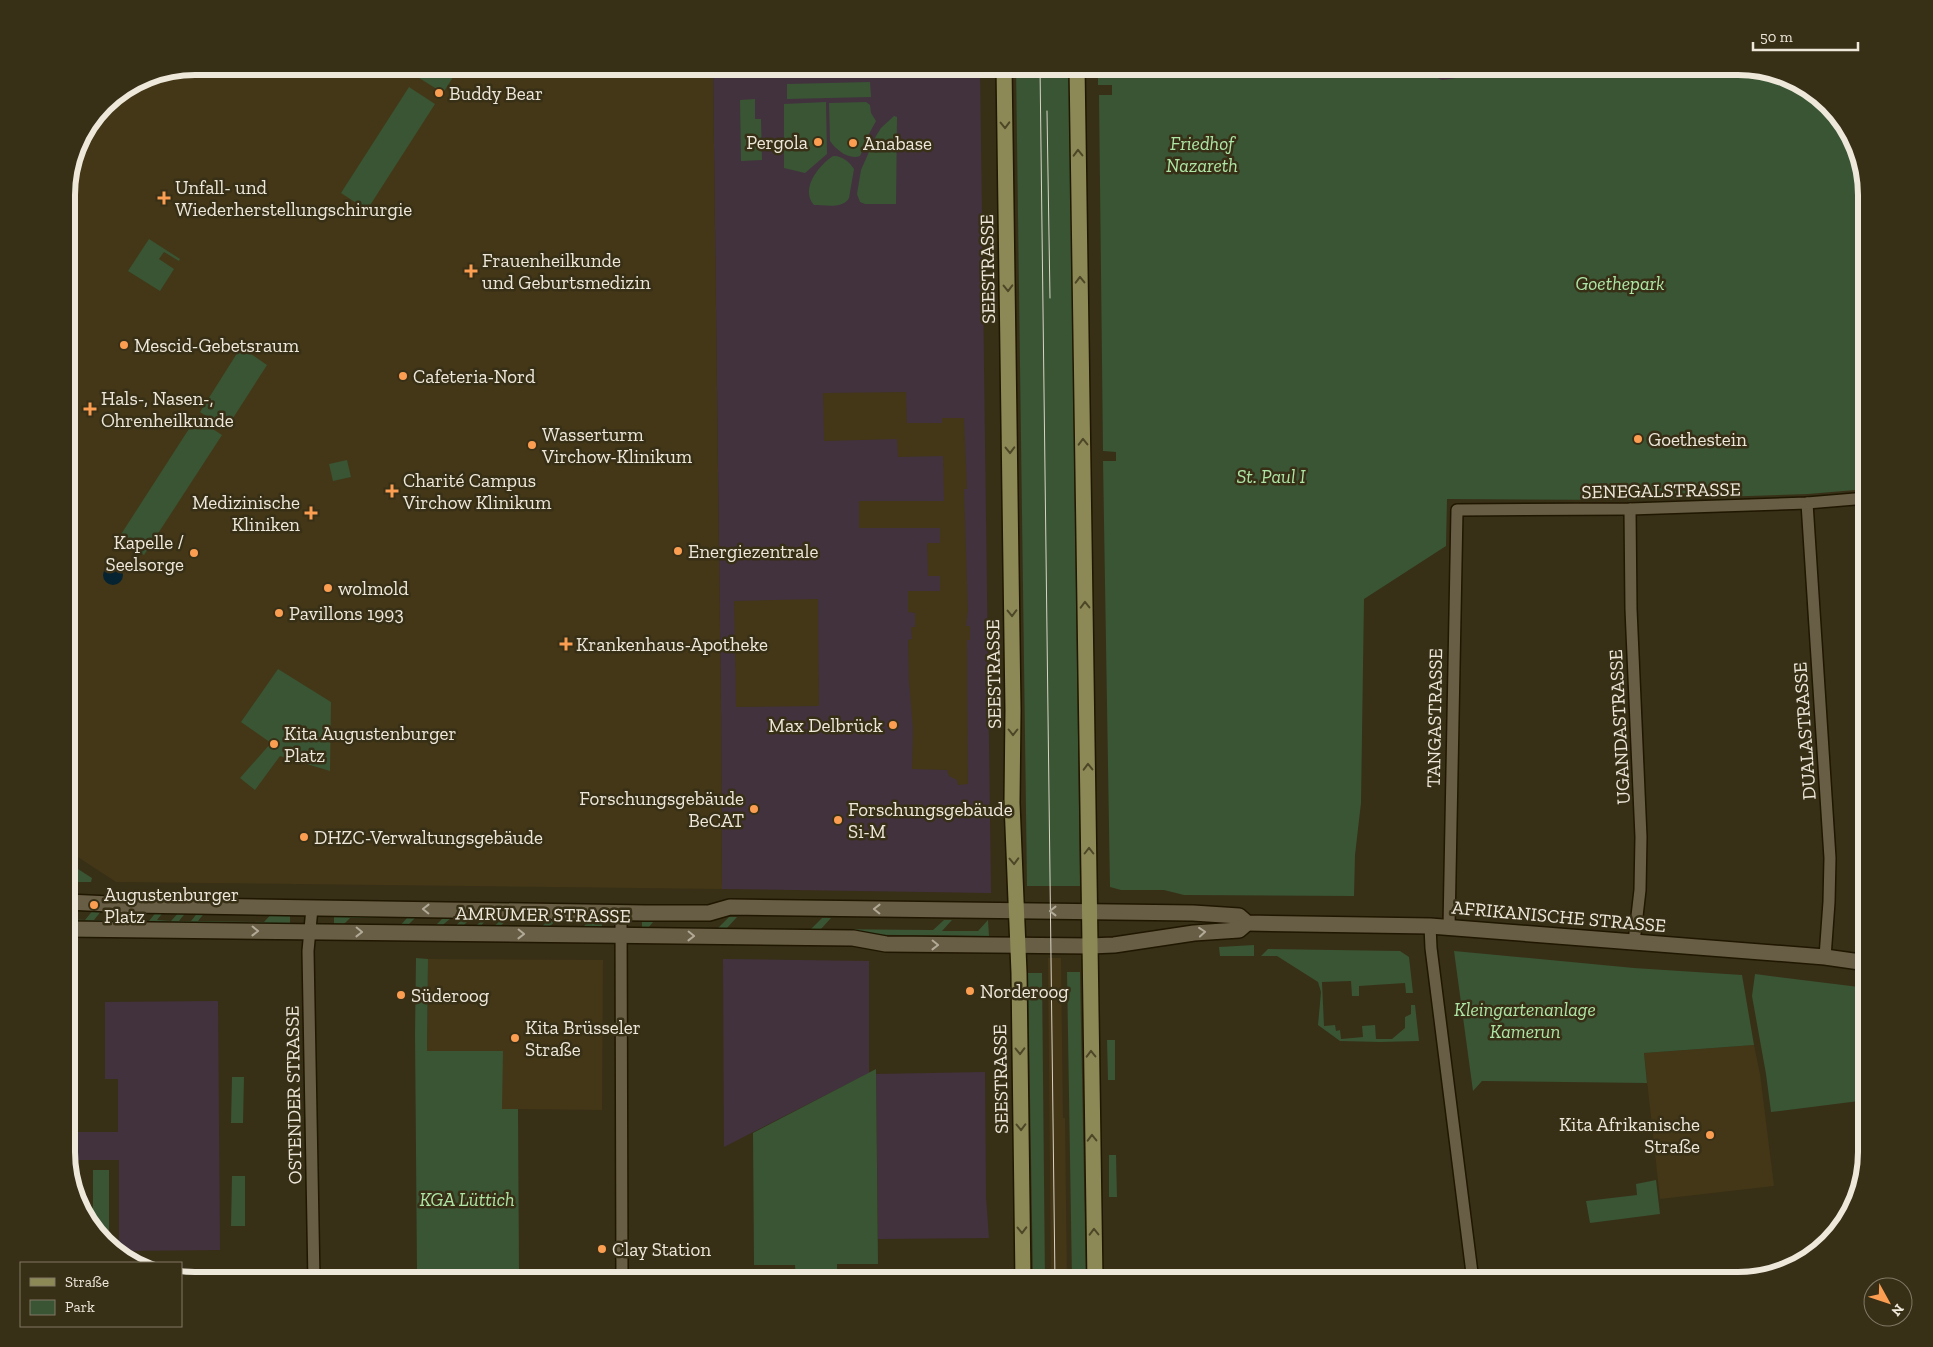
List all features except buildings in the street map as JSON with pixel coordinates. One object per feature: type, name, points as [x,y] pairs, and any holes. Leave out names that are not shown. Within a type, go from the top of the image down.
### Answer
[{"type":"main road","name":"SEESTRASSE","points":[[1004,75],[1014,710],[1012,803],[1018,946],[1023,1272]]},
{"type":"main road","points":[[1076,75],[1094,1272]]},
{"type":"main road","name":"AMRUMER STRASSE","points":[[75,902],[312,908],[709,913],[730,907],[1090,912]]},
{"type":"main road","name":"AFRIKANISCHE STRASSE","points":[[1090,912],[1169,912],[1238,916],[1247,923],[1449,927],[1825,957],[1858,962]]},
{"type":"main road","points":[[1169,912],[1169,936]]},
{"type":"main road","name":"AFRIKANISCHE STRASSE","points":[[1090,946],[1114,945],[1169,936],[1239,930],[1247,923]]},
{"type":"main road","name":"AMRUMER STRASSE","points":[[75,929],[853,938],[886,944],[1090,946]]},
{"type":"street","name":"SENEGALSTRASSE","points":[[1457,510],[1630,509],[1807,503],[1858,499]]},
{"type":"street","name":"DUALASTRASSE","points":[[1807,503],[1830,858],[1825,957]]},
{"type":"street","name":"UGANDASTRASSE","points":[[1630,509],[1631,609],[1641,836],[1640,881],[1634,942]]},
{"type":"street","name":"TANGASTRASSE","points":[[1449,927],[1457,510]]},
{"type":"street","name":"OSTENDER STRASSE","points":[[312,908],[308,952],[314,1272]]},
{"type":"street","points":[[621,912],[622,1272]]},
{"type":"street","points":[[1430,926],[1431,951],[1472,1272]]},
{"type":"shaded area","points":[[713,75],[980,75],[991,893],[722,889]]},
{"type":"shaded area","name":"Charité Campus Virchow Klinikum","points":[[713,75],[722,889],[116,882],[75,855],[75,187],[84,149],[95,128],[110,110],[128,95],[156,81],[179,76]]},
{"type":"shaded area","points":[[1415,75],[1515,75],[1429,86]]},
{"type":"shaded area","points":[[906,392],[907,423],[942,423],[942,418],[964,418],[967,489],[964,489],[968,611],[966,626],[970,626],[970,640],[967,640],[968,784],[958,785],[957,780],[949,776],[947,770],[912,769],[913,730],[908,640],[912,639],[911,627],[915,627],[915,613],[908,612],[908,591],[940,591],[940,576],[928,576],[927,543],[940,543],[940,528],[859,528],[859,501],[944,501],[943,456],[898,457],[897,439],[824,441],[823,393]]},
{"type":"shaded area","points":[[818,599],[819,706],[736,707],[734,601]]},
{"type":"shaded area","points":[[1048,958],[1061,958],[1067,1272],[1051,1272]]},
{"type":"shaded area","name":"Kita Brüsseler Straße","points":[[428,959],[603,960],[602,1110],[502,1109],[427,1051]]},
{"type":"shaded area","points":[[723,959],[869,961],[869,1073],[724,1147]]},
{"type":"shaded area","points":[[218,1001],[220,1250],[127,1251],[119,1244],[119,1160],[75,1160],[75,1132],[118,1132],[118,1079],[105,1079],[105,1002]]},
{"type":"shaded area","name":"Kita Afrikanische Straße","points":[[1754,1045],[1760,1074],[1774,1186],[1660,1199],[1644,1053]]},
{"type":"shaded area","points":[[985,1072],[986,1197],[989,1238],[878,1239],[876,1074]]},
{"type":"green space","points":[[417,75],[454,75],[443,93]]},
{"type":"green space","points":[[1016,75],[1069,75],[1080,886],[1027,886]]},
{"type":"green space","points":[[1098,75],[1432,75],[1442,80],[1478,75],[1738,75],[1769,79],[1791,87],[1817,105],[1838,128],[1849,149],[1857,179],[1858,490],[1808,494],[1626,500],[1447,499],[1446,546],[1364,599],[1361,803],[1355,855],[1354,896],[1184,895],[1164,890],[1121,890],[1110,887],[1103,461],[1116,461],[1116,452],[1103,451],[1099,95],[1112,95],[1112,85],[1098,85]]},
{"type":"green space","points":[[870,82],[871,97],[787,99],[787,84]]},
{"type":"green space","points":[[409,87],[435,104],[367,210],[341,193]]},
{"type":"green space","points":[[755,99],[755,119],[761,119],[762,160],[741,161],[740,100]]},
{"type":"green space","points":[[826,102],[827,154],[805,173],[784,168],[784,104]]},
{"type":"green space","points":[[866,102],[870,105],[871,113],[876,121],[860,156],[852,157],[839,151],[830,141],[829,103]]},
{"type":"green space","points":[[894,116],[897,117],[896,204],[865,204],[860,202],[857,194],[861,170],[876,136],[881,128]]},
{"type":"green space","points":[[833,156],[845,160],[854,169],[849,198],[843,204],[838,205],[814,205],[810,199],[810,185],[817,172]]},
{"type":"green space","points":[[149,239],[180,259],[179,261],[164,252],[159,259],[174,269],[160,291],[128,271]]},
{"type":"green space","points":[[241,347],[267,365],[226,429],[200,412]]},
{"type":"green space","points":[[196,418],[222,435],[144,555],[118,539]]},
{"type":"green space","points":[[347,460],[351,477],[333,481],[329,464]]},
{"type":"green space","points":[[278,669],[331,702],[330,771],[280,756],[255,790],[240,778],[271,743],[241,722]]},
{"type":"green space","points":[[75,867],[92,878],[91,882],[75,882]]},
{"type":"green space","points":[[94,909],[102,910],[94,920],[123,920],[131,910],[139,910],[130,920],[149,921],[158,910],[165,910],[157,920],[171,921],[181,910],[187,911],[179,921],[191,921],[199,911],[206,911],[198,921],[264,922],[274,911],[290,911],[290,928],[75,925],[75,919],[85,920]]},
{"type":"green space","points":[[334,912],[602,915],[602,932],[579,931],[590,920],[557,920],[544,931],[538,931],[549,919],[508,919],[496,930],[490,930],[502,919],[488,918],[477,930],[472,930],[483,919],[471,918],[459,930],[452,930],[463,918],[451,918],[438,929],[431,930],[443,918],[415,918],[404,929],[397,929],[407,918],[350,918],[340,928],[334,928]]},
{"type":"green space","points":[[642,916],[658,916],[649,927],[718,928],[729,917],[737,917],[727,928],[811,929],[822,918],[831,918],[821,929],[933,930],[944,920],[952,920],[942,931],[978,931],[988,920],[989,936],[642,932]]},
{"type":"green space","points":[[1254,945],[1254,956],[1220,956],[1219,947]]},
{"type":"green space","points":[[1268,949],[1400,951],[1409,957],[1413,993],[1406,993],[1405,983],[1359,986],[1359,996],[1352,996],[1351,981],[1322,982],[1324,1026],[1335,1025],[1336,1031],[1340,1030],[1341,1039],[1363,1037],[1362,1026],[1375,1025],[1376,1039],[1392,1039],[1405,1028],[1405,1017],[1411,1014],[1411,1005],[1415,1005],[1419,1041],[1340,1041],[1318,1025],[1321,992],[1318,982],[1277,956],[1261,956]]},
{"type":"green space","name":"Kleingartenanlage Kamerun","points":[[1454,951],[1634,968],[1742,975],[1754,1045],[1644,1053],[1647,1083],[1482,1081],[1473,1091]]},
{"type":"green space","name":"KGA Lüttich","points":[[416,958],[428,959],[427,1051],[503,1051],[502,1109],[518,1109],[519,1271],[417,1272]]},
{"type":"green space","points":[[1067,972],[1080,972],[1086,1272],[1072,1272]]},
{"type":"green space","points":[[1028,973],[1042,973],[1045,1272],[1033,1272]]},
{"type":"green space","points":[[1755,974],[1858,987],[1858,1101],[1771,1112],[1752,996]]},
{"type":"green space","points":[[1107,1040],[1115,1040],[1115,1080],[1108,1080]]},
{"type":"green space","points":[[876,1069],[878,1264],[837,1264],[837,1272],[795,1272],[795,1265],[754,1265],[753,1133]]},
{"type":"green space","points":[[232,1077],[244,1077],[243,1123],[231,1123]]},
{"type":"green space","points":[[1109,1155],[1116,1155],[1117,1197],[1109,1197]]},
{"type":"green space","points":[[93,1170],[109,1170],[109,1236],[93,1215]]},
{"type":"green space","points":[[232,1176],[245,1176],[245,1226],[231,1226]]},
{"type":"green space","points":[[1656,1180],[1660,1214],[1590,1223],[1586,1201],[1637,1195],[1636,1184]]},
{"type":"water","points":[[113,565],[120,568],[123,575],[120,582],[113,585],[106,582],[103,575],[106,568]]},
{"type":"tram line","points":[[1040,75],[1055,1272]]},
{"type":"tram line","points":[[1047,111],[1050,298]]},
{"type":"place","name":"Buddy Bear","points":[[439,93]]},
{"type":"place","name":"Pergola","points":[[818,142]]},
{"type":"place","name":"Anabase","points":[[853,143]]},
{"type":"place","name":"Unfall- und Wiederherstellungschirurgie","points":[[164,198]]},
{"type":"place","name":"Frauenheilkunde und Geburtsmedizin","points":[[471,271]]},
{"type":"place","name":"Mescid-Gebetsraum","points":[[124,345]]},
{"type":"place","name":"Cafeteria-Nord","points":[[403,376]]},
{"type":"place","name":"Hals-, Nasen-, Ohrenheilkunde","points":[[90,409]]},
{"type":"place","name":"Goethestein","points":[[1638,439]]},
{"type":"place","name":"Wasserturm Virchow-Klinikum","points":[[532,445]]},
{"type":"place","name":"Charité Campus Virchow Klinikum","points":[[392,491]]},
{"type":"place","name":"Medizinische Kliniken","points":[[311,513]]},
{"type":"place","name":"Energiezentrale","points":[[678,551]]},
{"type":"place","name":"Kapelle / Seelsorge","points":[[194,553]]},
{"type":"place","name":"wolmold","points":[[328,588]]},
{"type":"place","name":"Pavillons 1993","points":[[279,613]]},
{"type":"place","name":"Krankenhaus-Apotheke","points":[[566,644]]},
{"type":"place","name":"Max Delbrück","points":[[893,725]]},
{"type":"place","name":"Kita Augustenburger Platz","points":[[274,744]]},
{"type":"place","name":"Forschungsgebäude BeCAT","points":[[754,809]]},
{"type":"place","name":"Forschungsgebäude Si-M","points":[[838,820]]},
{"type":"place","name":"DHZC-Verwaltungsgebäude","points":[[304,837]]},
{"type":"place","name":"Augustenburger Platz","points":[[94,905]]},
{"type":"place","name":"Norderoog","points":[[970,991]]},
{"type":"place","name":"Süderoog","points":[[401,995]]},
{"type":"place","name":"Kita Brüsseler Straße","points":[[515,1038]]},
{"type":"place","name":"Kita Afrikanische Straße","points":[[1710,1135]]},
{"type":"place","name":"Clay Station","points":[[602,1249]]},
{"type":"park label","name":"Friedhof Nazareth","points":[[1202,154]]},
{"type":"park label","name":"Goethepark","points":[[1620,283]]},
{"type":"park label","name":"St. Paul I","points":[[1271,476]]}]
